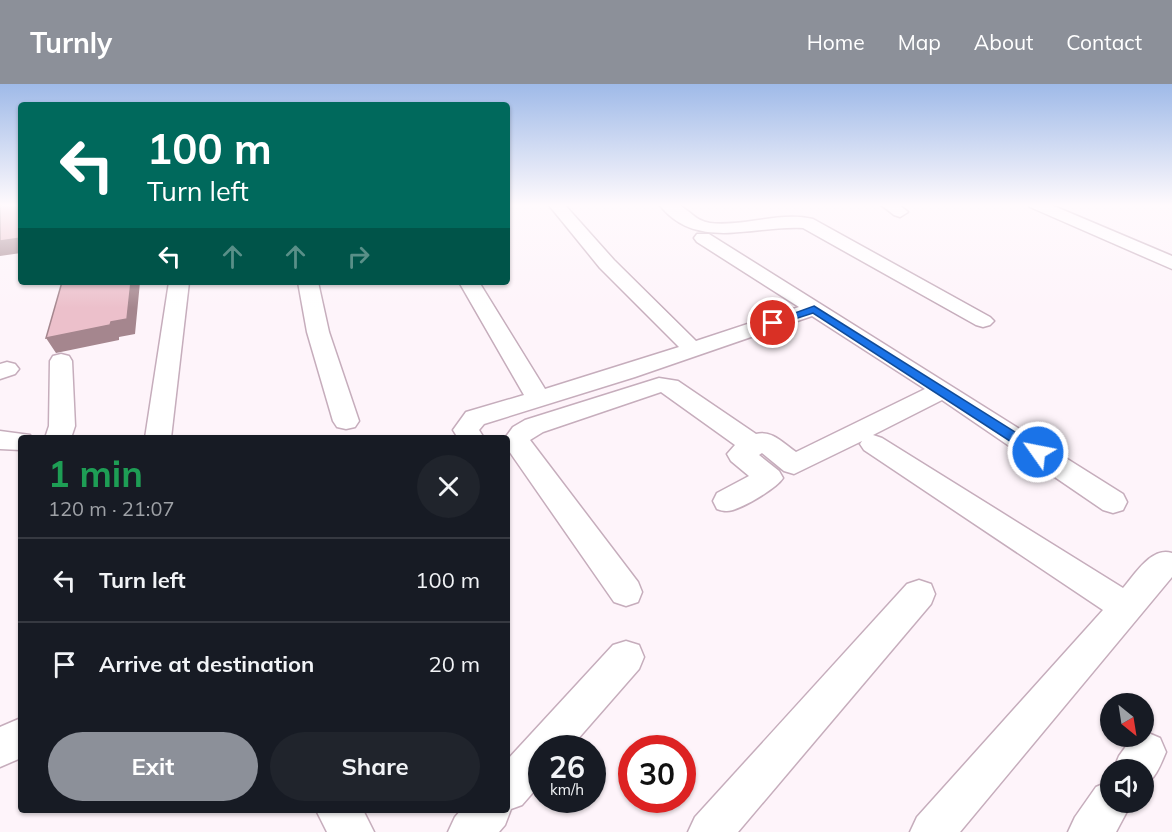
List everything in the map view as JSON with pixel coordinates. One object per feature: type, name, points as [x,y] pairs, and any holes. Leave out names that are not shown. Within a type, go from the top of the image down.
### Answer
[{"type":"street","points":[[586,239],[607,264],[686,342]]},
{"type":"street","points":[[704,239],[943,390],[1113,502]]},
{"type":"street","points":[[836,239],[983,321]]},
{"type":"street","points":[[1116,239],[1172,263]]},
{"type":"street","points":[[158,435],[179,285]]},
{"type":"street","points":[[309,285],[318,332],[346,421]]},
{"type":"street","points":[[471,285],[539,399]]},
{"type":"street","points":[[469,435],[466,430],[476,418],[814,309]]},
{"type":"street","points":[[59,435],[62,426],[61,362]]},
{"type":"street","points":[[626,592],[520,448],[517,440],[522,432],[534,426],[659,386],[670,386],[753,446]]},
{"type":"street","points":[[727,501],[769,478],[740,454],[753,446],[763,441],[794,464],[943,390]]},
{"type":"street","points":[[0,440],[18,441]]},
{"type":"street","points":[[873,444],[1126,607]]},
{"type":"street","points":[[932,832],[1165,563]]},
{"type":"street","points":[[710,832],[919,594]]},
{"type":"street","points":[[556,735],[626,657]]},
{"type":"street","points":[[0,747],[18,739]]},
{"type":"street","points":[[510,787],[528,767]]},
{"type":"street","points":[[339,813],[352,832]]},
{"type":"street","points":[[470,832],[487,813]]},
{"type":"street","points":[[1090,832],[1103,813]]},
{"type":"building","points":[[61,285],[131,285],[127,319],[111,322],[110,325],[46,338]]},
{"type":"route","points":[[773,323],[814,309],[1038,452]]}]
